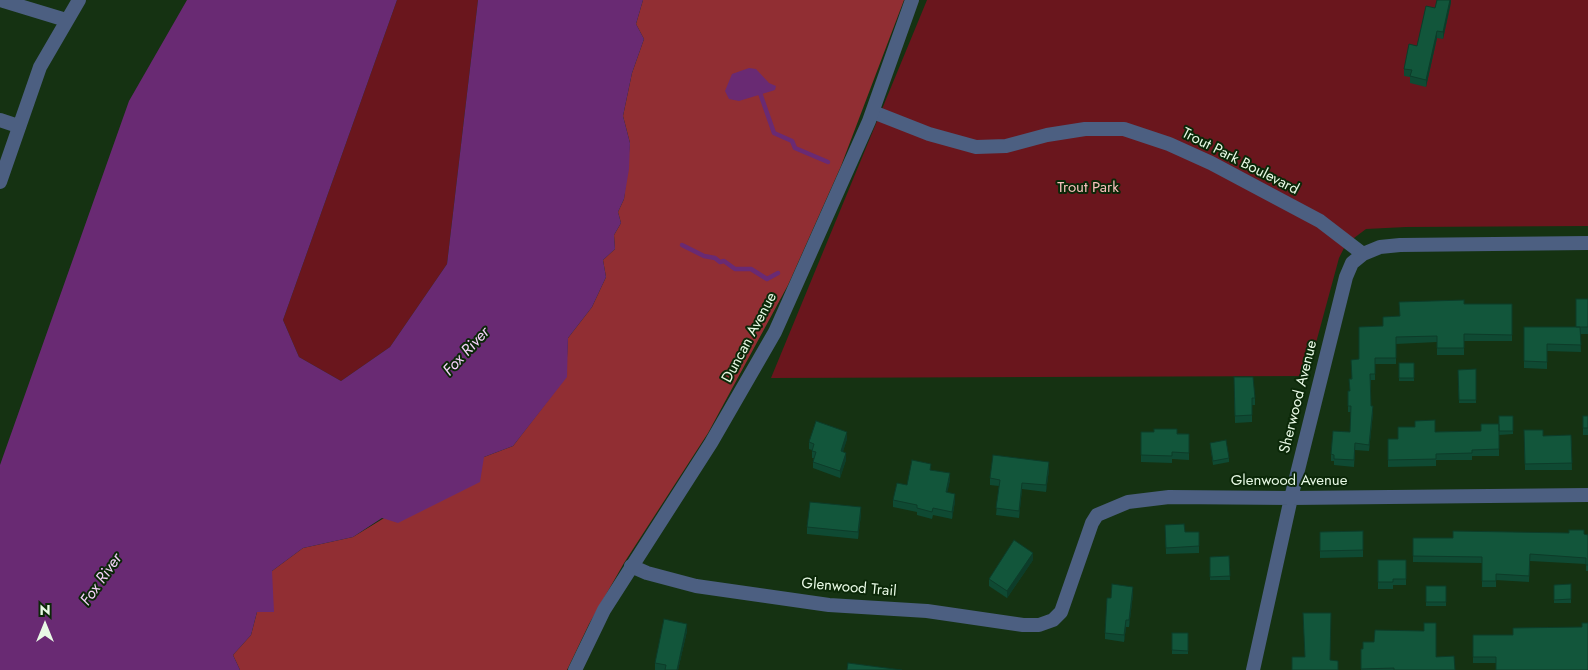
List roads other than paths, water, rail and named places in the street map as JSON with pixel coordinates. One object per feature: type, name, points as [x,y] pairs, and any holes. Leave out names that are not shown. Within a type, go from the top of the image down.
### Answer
[{"type":"street","points":[[0,0],[66,20]]},
{"type":"street","points":[[0,182],[40,67],[79,0]]},
{"type":"street","name":"Duncan Avenue","points":[[575,670],[604,610],[711,443],[775,332],[872,112],[912,0]]},
{"type":"street","name":"Trout Park Boulevard","points":[[872,112],[929,134],[976,148],[1006,146],[1047,135],[1085,129],[1124,130],[1169,144],[1211,163],[1320,221],[1363,254]]},
{"type":"street","points":[[0,120],[18,126]]},
{"type":"street","points":[[1363,254],[1380,247],[1395,245],[1588,243]]},
{"type":"street","name":"Sherwood Avenue","points":[[1253,670],[1291,498],[1346,277],[1352,263],[1363,254]]},
{"type":"street","name":"Glenwood Avenue","points":[[1061,612],[1092,523],[1097,515],[1128,502],[1155,497],[1291,498],[1588,495]]},
{"type":"street","name":"Glenwood Trail","points":[[632,566],[696,586],[829,605],[927,611],[1023,625],[1039,625],[1053,620],[1061,612]]},
{"type":"water","name":"Fox River","points":[[187,0],[397,0],[283,320],[299,357],[341,381],[390,347],[447,264],[478,0],[643,0],[636,24],[644,39],[632,73],[623,116],[630,143],[629,169],[624,199],[618,212],[621,223],[614,235],[615,249],[603,260],[606,277],[592,307],[568,338],[567,377],[513,446],[484,457],[480,482],[398,523],[382,518],[353,537],[303,548],[272,571],[274,612],[257,612],[251,635],[233,655],[240,670],[0,670],[0,465],[129,101]]},
{"type":"water","points":[[749,68],[756,69],[769,83],[776,86],[775,90],[739,101],[729,99],[725,91],[732,74]]},
{"type":"waterway","points":[[760,93],[774,133],[792,141],[795,148],[828,162]]},
{"type":"waterway","points":[[682,245],[704,256],[715,258],[720,262],[724,261],[735,269],[751,269],[767,279],[778,273]]},
{"type":"park label","name":"Trout Park","points":[[1088,188]]}]
